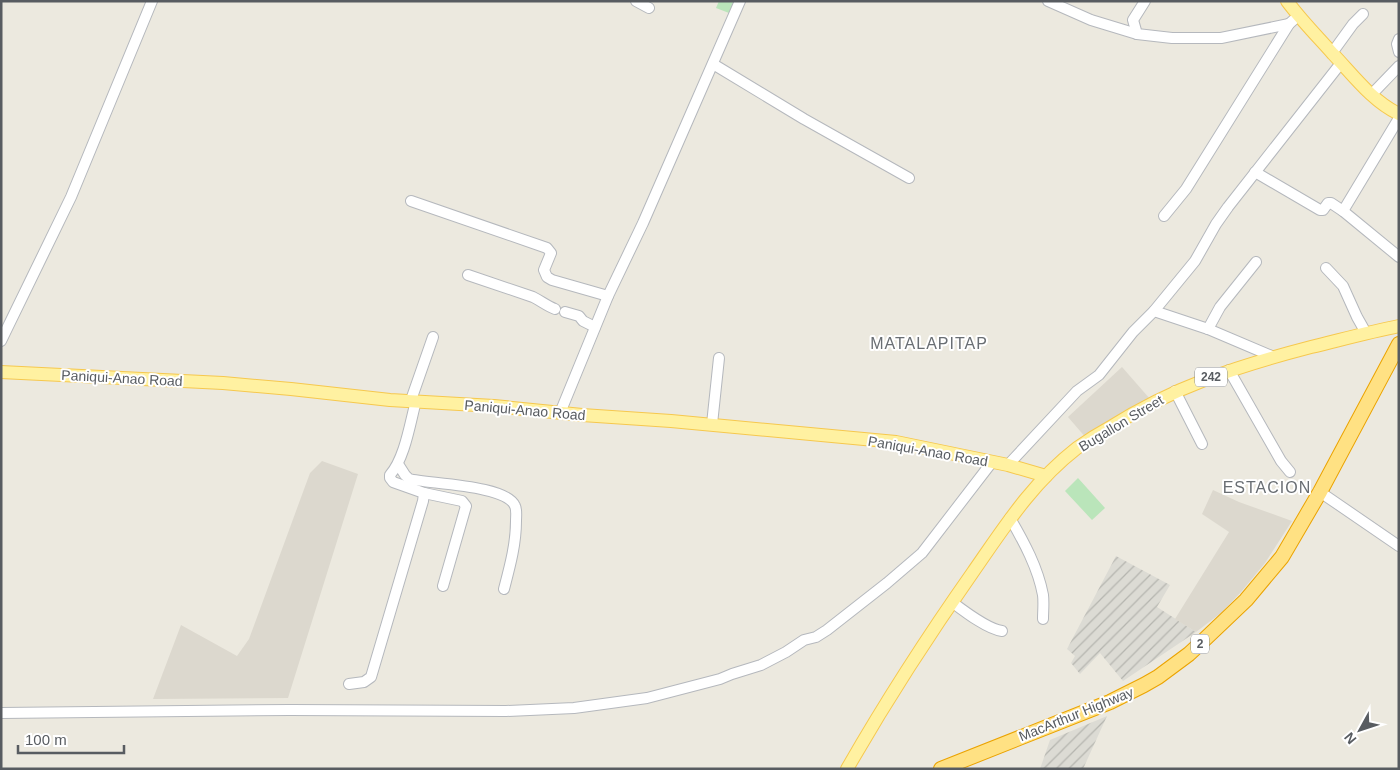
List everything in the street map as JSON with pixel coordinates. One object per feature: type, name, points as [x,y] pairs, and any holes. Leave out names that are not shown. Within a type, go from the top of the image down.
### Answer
[{"type":"highway","name":"MacArthur Highway","points":[[941,769],[1110,702],[1144,686],[1171,668],[1204,640],[1246,600],[1292,541],[1399,344]]},
{"type":"main road","points":[[1288,2],[1294,20],[1332,53],[1372,94],[1392,111],[1399,114]]},
{"type":"main road","name":"Bugallon Street","points":[[847,769],[924,642],[1010,518],[1028,495],[1068,456],[1087,441],[1126,416],[1175,391],[1229,370],[1399,326]]},
{"type":"main road","name":"Paniqui-Anao Road","points":[[1,372],[223,383],[390,400],[494,406],[560,414],[712,424],[896,442],[1008,465],[1046,476]]},
{"type":"street","points":[[1,341],[71,197],[152,1]]},
{"type":"street","points":[[636,1],[649,8]]},
{"type":"street","points":[[1048,1],[1091,20],[1137,34],[1172,38],[1221,38],[1294,20]]},
{"type":"street","points":[[1137,34],[1133,20],[1145,1]]},
{"type":"street","points":[[560,414],[608,296],[643,223],[739,2]]},
{"type":"street","points":[[1332,53],[1353,24],[1363,14]]},
{"type":"street","points":[[1164,216],[1186,189],[1294,20]]},
{"type":"street","points":[[1399,39],[1397,44],[1399,52]]},
{"type":"street","points":[[1008,465],[1078,391],[1099,374],[1133,332],[1154,311],[1195,261],[1216,224],[1255,172],[1341,63]]},
{"type":"street","points":[[713,64],[804,119],[909,178]]},
{"type":"street","points":[[1372,94],[1399,66]]},
{"type":"street","points":[[1343,211],[1399,118]]},
{"type":"street","points":[[1255,172],[1320,210],[1323,210],[1328,203],[1331,203],[1399,256]]},
{"type":"street","points":[[411,201],[547,248],[551,253],[544,270],[547,277],[608,296]]},
{"type":"street","points":[[1208,329],[1220,307],[1256,262]]},
{"type":"street","points":[[1326,268],[1343,286],[1366,333]]},
{"type":"street","points":[[468,275],[533,297],[540,300],[547,307],[579,316],[585,322],[595,327]]},
{"type":"street","points":[[1154,311],[1208,329],[1274,357]]},
{"type":"street","points":[[433,338],[398,464],[390,478],[393,482],[424,493],[462,501],[466,506],[443,586]]},
{"type":"street","points":[[712,424],[719,358]]},
{"type":"street","points":[[1229,370],[1290,472]]},
{"type":"street","points":[[1175,391],[1202,444]]},
{"type":"street","points":[[1,713],[547,710],[647,698],[696,686],[761,665],[804,640],[816,637],[826,630],[887,583],[922,553],[992,462]]},
{"type":"street","points":[[398,464],[409,479],[458,485],[496,493],[507,497],[512,502],[516,512],[516,538],[504,589]]},
{"type":"street","points":[[1320,492],[1399,546]]},
{"type":"street","points":[[349,684],[364,682],[371,677],[424,493]]},
{"type":"street","points":[[1010,518],[1036,570],[1043,595],[1043,619]]},
{"type":"street","points":[[952,602],[984,623],[1002,631]]},
{"type":"shaded area","points":[[1122,367],[1150,399],[1087,439],[1068,417]]},
{"type":"shaded area","points":[[322,461],[358,474],[288,698],[153,699],[181,625],[237,656],[249,639],[310,473]]},
{"type":"shaded area","points":[[1213,490],[1239,502],[1292,521],[1265,563],[1241,592],[1221,613],[1196,632],[1175,619],[1229,532],[1202,514]]},
{"type":"shaded area","points":[[1116,556],[1170,585],[1157,607],[1196,632],[1123,681],[1100,653],[1080,674],[1071,663],[1075,656],[1067,649]]},
{"type":"shaded area","points":[[1107,716],[1083,769],[1040,769],[1050,740]]},
{"type":"green space","points":[[719,1],[734,1],[729,13],[716,8]]},
{"type":"green space","points":[[1078,478],[1105,508],[1092,520],[1065,491]]},
{"type":"district","name":"MATALAPITAP","points":[[929,343]]},
{"type":"district","name":"ESTACION","points":[[1267,487]]}]
